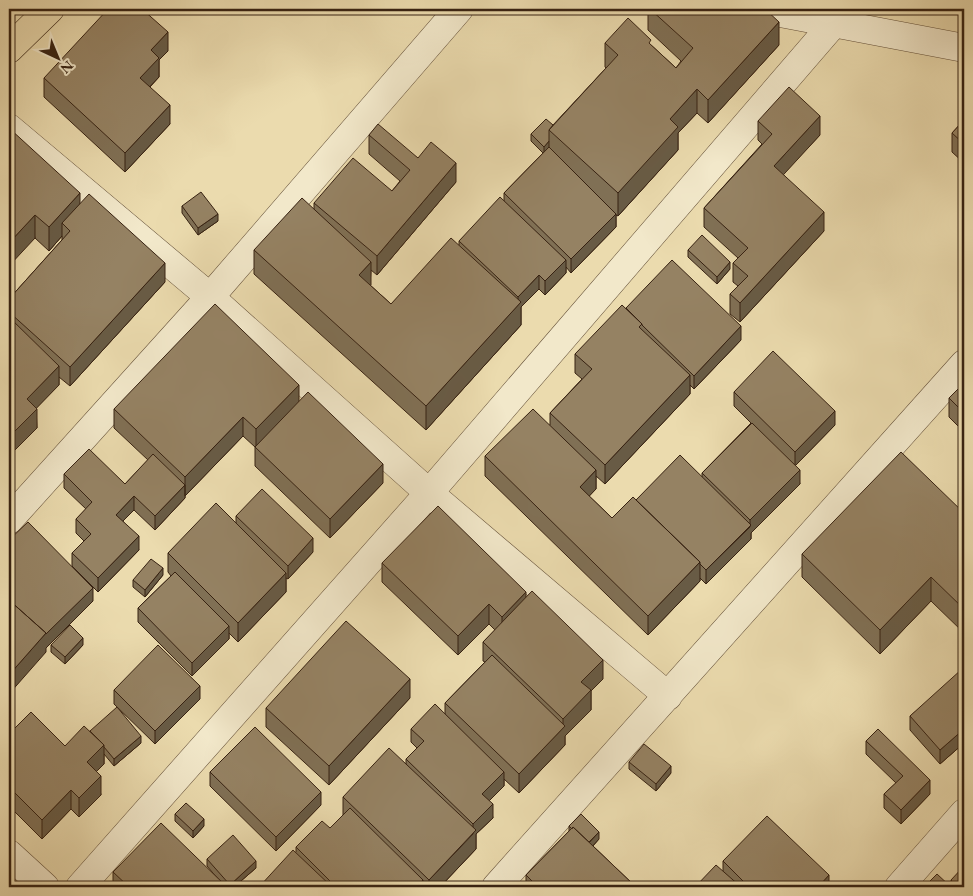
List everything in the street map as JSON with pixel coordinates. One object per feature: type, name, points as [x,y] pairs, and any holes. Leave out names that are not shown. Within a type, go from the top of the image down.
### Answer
[{"type":"main road","points":[[9,49],[50,9]]},
{"type":"street","points":[[9,520],[210,297],[459,9]]},
{"type":"street","points":[[759,9],[964,48]]},
{"type":"street","points":[[80,887],[429,493],[834,23]]},
{"type":"street","points":[[9,128],[210,297],[429,493],[668,696]]},
{"type":"street","points":[[496,887],[668,696],[893,460],[964,364]]},
{"type":"street","points":[[899,887],[964,813]]},
{"type":"street","points":[[9,854],[45,887]]},
{"type":"building","points":[[108,9],[142,9],[168,32],[151,50],[159,58],[140,78],[170,105],[125,153],[44,78]]},
{"type":"building","points":[[650,9],[711,9],[715,13],[719,9],[765,9],[779,22],[708,100],[697,89],[670,119],[678,127],[618,193],[549,130],[618,55],[605,43],[628,18],[651,40],[649,43],[676,68],[693,48]]},
{"type":"building","points":[[789,87],[820,116],[774,166],[824,212],[740,303],[730,294],[748,276],[733,263],[748,248],[704,208],[772,134],[758,121]]},
{"type":"building","points":[[546,119],[553,125],[549,130],[549,141],[544,147],[531,134]]},
{"type":"building","points":[[964,120],[964,144],[952,133]]},
{"type":"building","points":[[378,124],[418,158],[431,142],[456,163],[377,256],[314,203],[353,158],[392,191],[410,170],[369,135]]},
{"type":"building","points":[[9,128],[80,193],[49,227],[35,215],[9,243]]},
{"type":"building","points":[[549,147],[616,214],[571,259],[504,193]]},
{"type":"building","points":[[201,192],[218,214],[198,228],[182,206]]},
{"type":"building","points":[[89,194],[165,263],[70,367],[9,312],[9,299],[70,231],[62,223]]},
{"type":"building","points":[[500,197],[566,260],[545,281],[539,275],[518,297],[459,241]]},
{"type":"building","points":[[302,198],[371,262],[359,275],[391,304],[451,238],[521,302],[426,406],[254,250]]},
{"type":"building","points":[[702,235],[730,262],[717,277],[688,250]]},
{"type":"building","points":[[672,260],[741,326],[694,376],[626,308]]},
{"type":"building","points":[[215,304],[299,385],[256,429],[243,417],[185,477],[114,409]]},
{"type":"building","points":[[622,305],[642,324],[639,327],[690,375],[605,465],[550,413],[592,369],[575,354]]},
{"type":"building","points":[[9,317],[59,366],[27,399],[37,409],[9,437]]},
{"type":"building","points":[[773,351],[835,411],[795,452],[734,392]]},
{"type":"building","points":[[964,383],[964,413],[949,398]]},
{"type":"building","points":[[308,392],[383,464],[330,519],[255,447]]},
{"type":"building","points":[[533,409],[596,470],[580,487],[612,518],[633,497],[700,562],[648,616],[485,456]]},
{"type":"building","points":[[752,423],[800,470],[750,520],[702,473]]},
{"type":"building","points":[[89,449],[125,484],[153,454],[185,485],[155,516],[134,496],[116,515],[139,536],[98,578],[72,553],[91,534],[76,519],[92,502],[64,474]]},
{"type":"building","points":[[901,452],[964,513],[964,609],[931,577],[880,630],[802,554]]},
{"type":"building","points":[[680,455],[751,525],[706,570],[636,500]]},
{"type":"building","points":[[262,489],[313,538],[288,566],[236,516]]},
{"type":"building","points":[[216,503],[286,573],[238,623],[168,553]]},
{"type":"building","points":[[438,506],[526,592],[502,617],[489,604],[458,636],[382,563]]},
{"type":"building","points":[[28,522],[93,588],[46,634],[9,600],[9,540]]},
{"type":"building","points":[[151,559],[163,568],[145,590],[133,580]]},
{"type":"building","points":[[175,572],[229,626],[192,663],[138,608]]},
{"type":"building","points":[[532,591],[603,660],[581,682],[591,690],[563,719],[483,642]]},
{"type":"building","points":[[9,600],[46,633],[9,675]]},
{"type":"building","points":[[346,621],[410,679],[329,766],[266,708]]},
{"type":"building","points":[[70,625],[83,638],[65,657],[51,645]]},
{"type":"building","points":[[158,645],[200,686],[155,731],[114,690]]},
{"type":"building","points":[[492,655],[565,726],[519,774],[445,703]]},
{"type":"building","points":[[962,669],[964,672],[964,729],[940,750],[910,716]]},
{"type":"building","points":[[435,704],[504,772],[482,794],[493,804],[473,824],[406,759],[424,741],[411,729]]},
{"type":"building","points":[[117,707],[141,736],[114,759],[104,745],[90,731]]},
{"type":"building","points":[[31,712],[65,746],[84,726],[104,745],[87,762],[101,776],[79,798],[71,790],[42,820],[9,787],[9,723],[14,729]]},
{"type":"building","points":[[255,727],[321,792],[276,837],[210,772]]},
{"type":"building","points":[[878,729],[930,780],[901,810],[884,794],[903,776],[866,741]]},
{"type":"building","points":[[644,744],[671,766],[656,784],[629,762]]},
{"type":"building","points":[[389,748],[476,830],[429,880],[343,797]]},
{"type":"building","points":[[186,803],[204,819],[193,831],[175,814]]},
{"type":"building","points":[[350,808],[423,880],[416,887],[336,887],[296,847],[322,821],[330,828]]},
{"type":"building","points":[[581,814],[599,832],[589,842],[573,827],[572,829],[569,826]]},
{"type":"building","points":[[767,816],[829,875],[818,887],[749,887],[723,861]]},
{"type":"building","points":[[161,823],[227,887],[129,887],[113,872]]},
{"type":"building","points":[[573,827],[636,887],[538,887],[526,875]]},
{"type":"building","points":[[233,835],[256,861],[230,885],[207,859]]},
{"type":"building","points":[[293,850],[332,887],[259,887]]},
{"type":"building","points":[[716,865],[741,887],[695,887]]},
{"type":"building","points":[[964,866],[964,887],[958,887],[951,880]]},
{"type":"building","points":[[937,874],[951,887],[924,887]]}]
